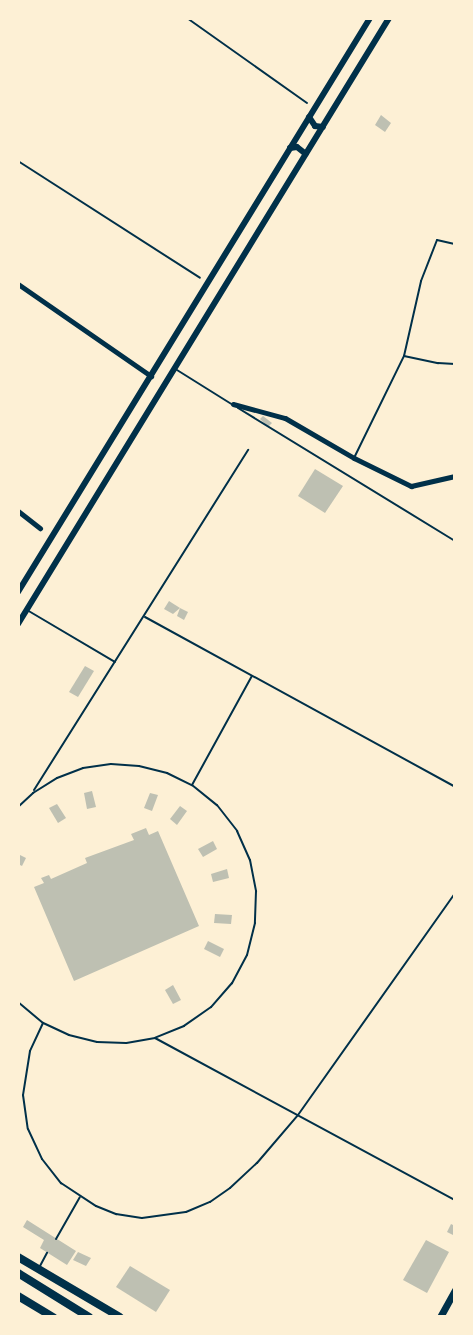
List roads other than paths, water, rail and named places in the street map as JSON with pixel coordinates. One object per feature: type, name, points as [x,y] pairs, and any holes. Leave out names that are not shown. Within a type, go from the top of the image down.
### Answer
[{"type":"highway","points":[[18,1257],[120,1317]]},
{"type":"highway","points":[[18,1273],[89,1317]]},
{"type":"highway","points":[[18,1296],[54,1317]]},
{"type":"main road","points":[[440,1317],[455,1290]]},
{"type":"street","points":[[18,592],[370,18]]},
{"type":"street","points":[[18,624],[389,18]]},
{"type":"street","points":[[309,117],[315,126],[323,127]]},
{"type":"street","points":[[290,148],[297,147],[306,154]]},
{"type":"street","points":[[18,284],[151,376]]},
{"type":"street","points":[[233,404],[285,418],[354,458],[411,486],[455,476]]},
{"type":"street","points":[[18,511],[39,528]]},
{"type":"lane","points":[[354,458],[404,356],[422,281],[437,240],[455,244]]},
{"type":"lane","points":[[404,356],[455,364]]},
{"type":"lane","points":[[174,368],[455,541]]},
{"type":"lane","points":[[33,793],[248,450]]},
{"type":"lane","points":[[27,609],[115,662]]},
{"type":"lane","points":[[144,616],[455,787]]},
{"type":"lane","points":[[192,785],[252,676]]},
{"type":"lane","points":[[18,807],[33,793],[72,772],[111,764],[140,766],[167,773],[192,785],[217,805],[237,831],[250,860],[256,891],[255,923],[247,955],[232,983],[218,999],[184,1026],[155,1038],[126,1043],[97,1042],[69,1035],[44,1023],[18,1002]]},
{"type":"lane","points":[[44,1023],[30,1051],[24,1072],[23,1095],[28,1129],[42,1160],[61,1183],[80,1197],[116,1214],[142,1218],[186,1212],[210,1202],[231,1188],[257,1163],[298,1115],[455,893]]},
{"type":"lane","points":[[155,1038],[455,1200]]},
{"type":"lane","points":[[56,1239],[80,1197]]},
{"type":"lane","points":[[38,1269],[47,1253]]}]
